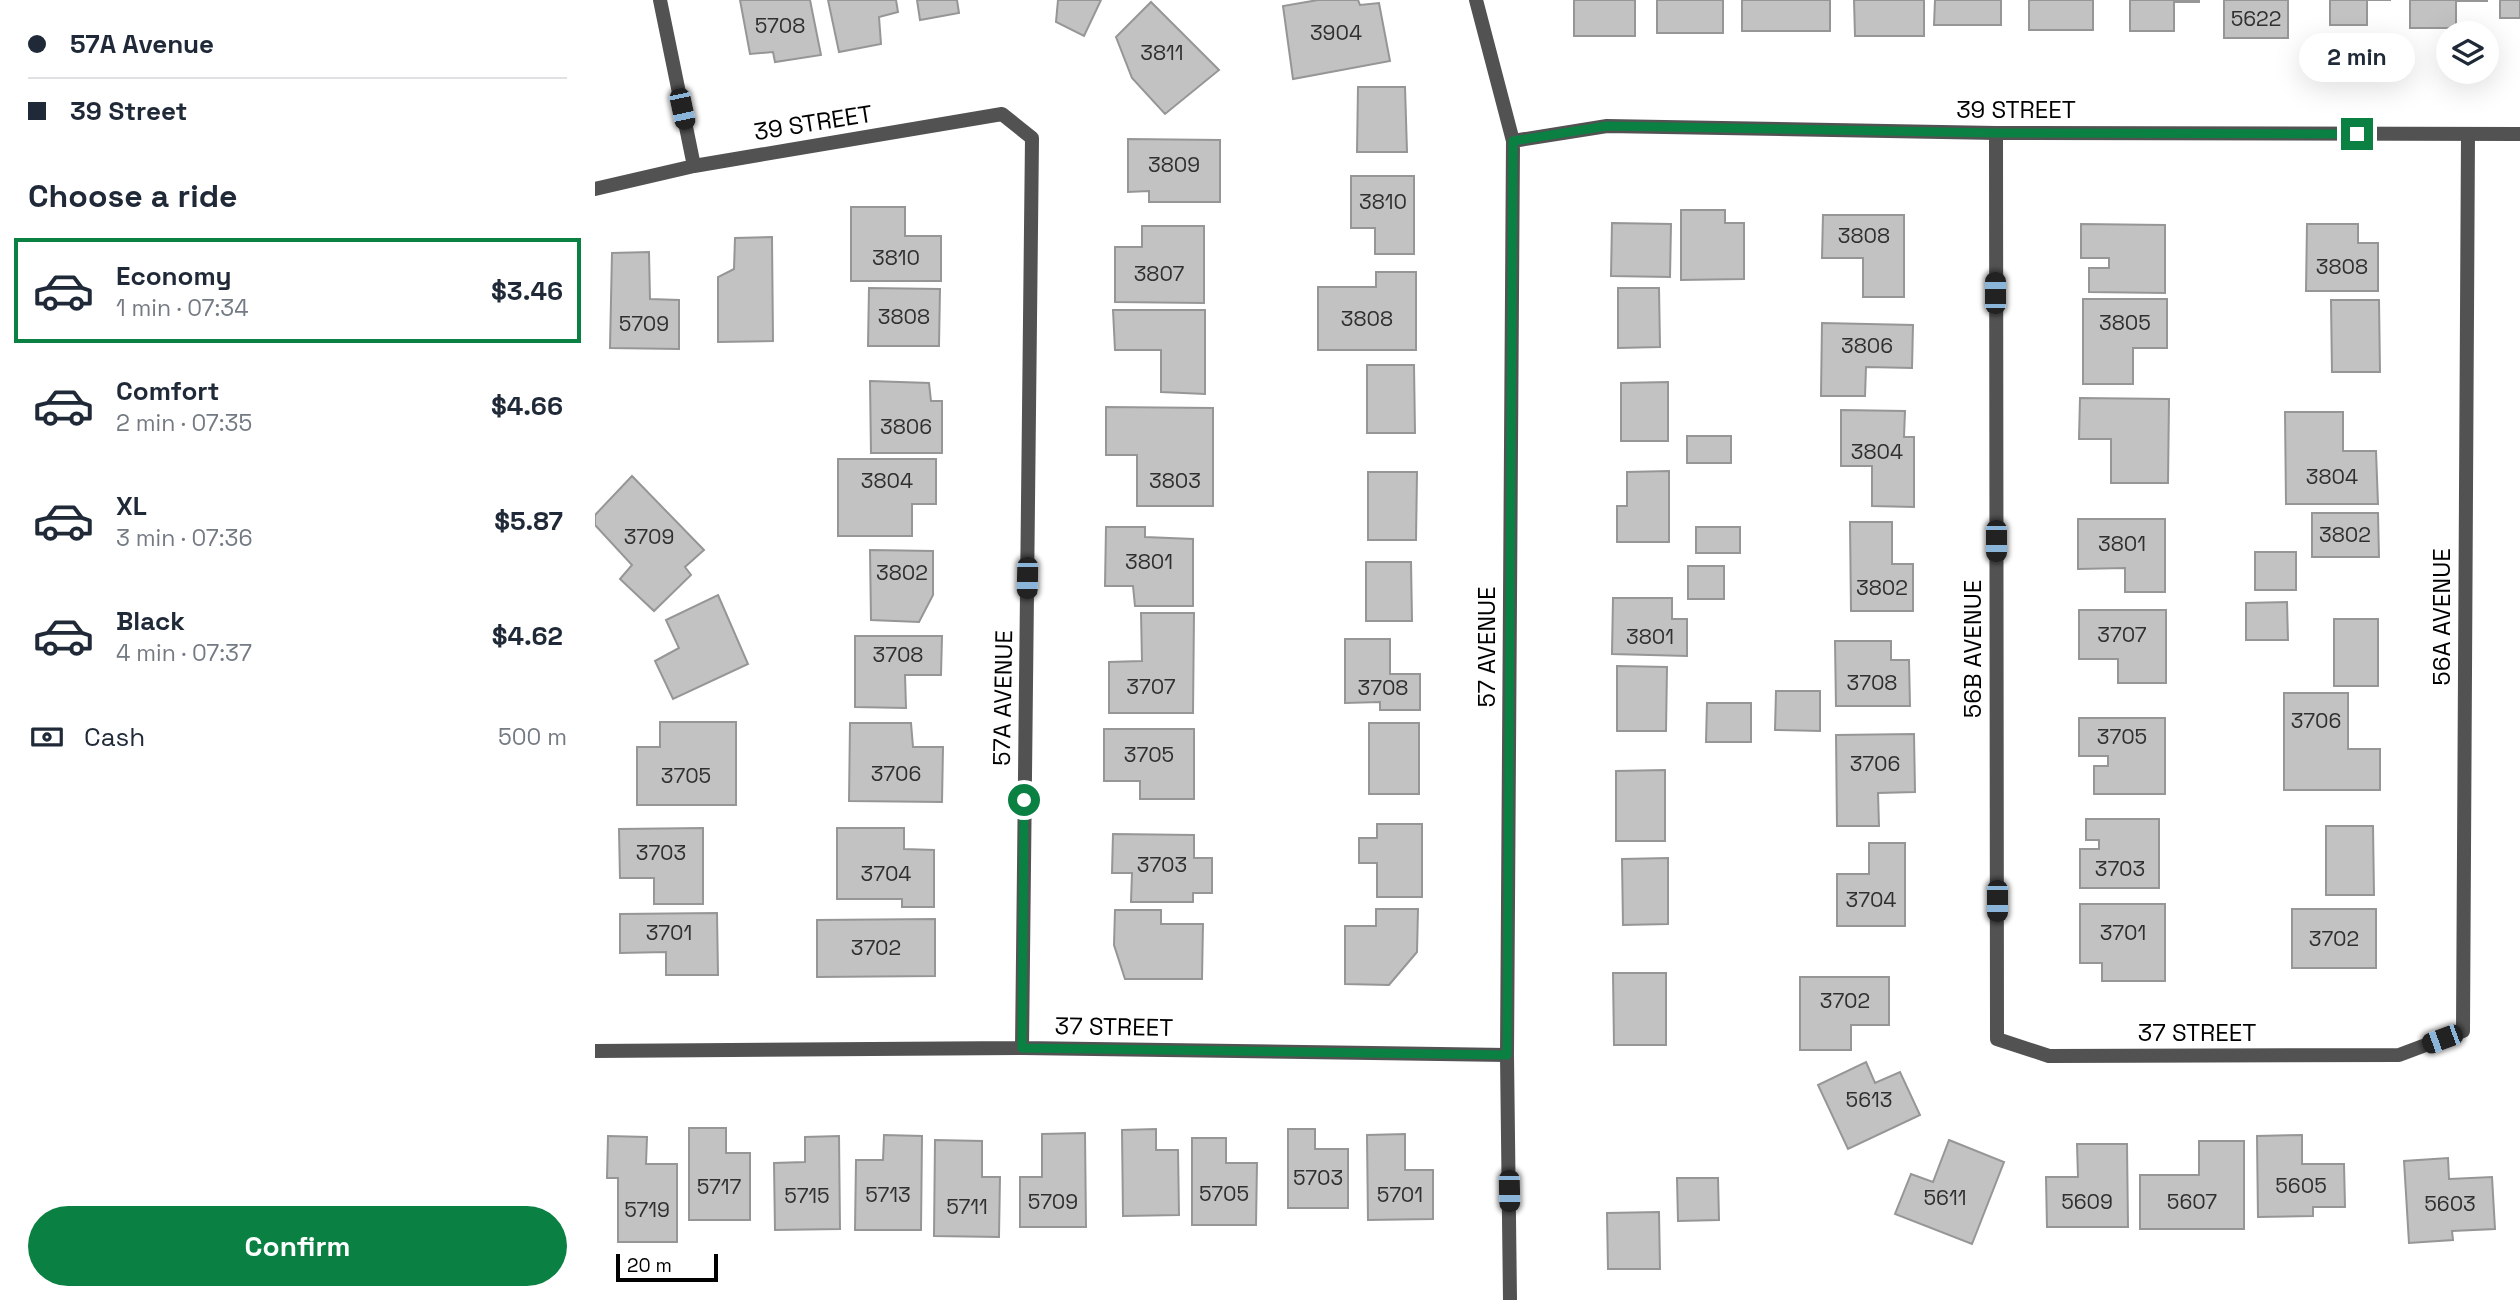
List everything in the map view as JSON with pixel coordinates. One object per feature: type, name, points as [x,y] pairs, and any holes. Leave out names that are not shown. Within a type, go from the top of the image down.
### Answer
[{"type":"street","points":[[660,0],[694,166]]},
{"type":"street","name":"57 AVENUE","points":[[1476,0],[1513,141],[1507,1055],[1510,1300]]},
{"type":"street","name":"39 STREET","points":[[595,189],[694,166],[1002,114],[1032,138]]},
{"type":"street","name":"39 STREET","points":[[1513,141],[1607,126],[1996,133],[2520,134]]},
{"type":"street","name":"56B AVENUE","points":[[1996,133],[1997,1039]]},
{"type":"street","name":"56A AVENUE","points":[[2399,1055],[2463,1031],[2468,134]]},
{"type":"street","name":"57A AVENUE","points":[[1022,1048],[1032,138]]},
{"type":"street","name":"37 STREET","points":[[1997,1039],[2049,1056],[2399,1055]]},
{"type":"street","name":"37 STREET","points":[[595,1051],[1022,1048],[1507,1055]]},
{"type":"building","points":[[740,0],[810,0],[821,55],[775,62],[773,52],[750,54]]},
{"type":"building","points":[[828,0],[896,0],[898,12],[879,17],[881,44],[839,52]]},
{"type":"building","points":[[917,0],[957,0],[959,13],[920,20]]},
{"type":"building","points":[[1058,0],[1101,0],[1084,36],[1056,22]]},
{"type":"building","points":[[1318,0],[1358,0],[1360,5],[1379,3],[1390,61],[1293,79],[1283,6]]},
{"type":"building","points":[[1574,0],[1635,0],[1635,36],[1574,36]]},
{"type":"building","points":[[1657,0],[1723,0],[1723,33],[1657,33]]},
{"type":"building","points":[[1742,0],[1830,0],[1830,31],[1742,31]]},
{"type":"building","points":[[1854,0],[1924,0],[1924,36],[1855,36]]},
{"type":"building","points":[[1935,0],[2001,0],[2001,25],[1934,25]]},
{"type":"building","points":[[2029,0],[2093,0],[2093,30],[2029,30]]},
{"type":"building","points":[[2130,0],[2199,2],[2174,2],[2174,31],[2130,31]]},
{"type":"building","points":[[2224,0],[2288,0],[2288,38],[2224,38]]},
{"type":"building","points":[[2330,0],[2367,0],[2367,25],[2330,25]]},
{"type":"building","points":[[2410,0],[2487,0],[2456,1],[2456,21],[2436,21],[2436,28],[2410,28]]},
{"type":"building","points":[[2500,0],[2520,0],[2520,18],[2500,18]]},
{"type":"building","points":[[1151,2],[1219,70],[1165,114],[1132,78],[1116,37]]},
{"type":"building","points":[[1358,87],[1405,87],[1407,152],[1357,152]]},
{"type":"building","points":[[1128,139],[1220,140],[1220,202],[1149,202],[1149,191],[1128,192]]},
{"type":"building","points":[[1351,176],[1414,176],[1414,254],[1375,254],[1375,228],[1351,228]]},
{"type":"building","points":[[851,207],[905,207],[905,236],[941,236],[941,281],[851,281]]},
{"type":"building","points":[[1681,210],[1725,210],[1725,223],[1744,223],[1744,279],[1681,280]]},
{"type":"building","points":[[1823,215],[1904,215],[1904,297],[1863,297],[1863,258],[1822,258]]},
{"type":"building","points":[[1612,223],[1671,224],[1670,277],[1611,276]]},
{"type":"building","points":[[2081,224],[2165,225],[2165,293],[2089,292],[2089,268],[2109,268],[2109,258],[2081,258]]},
{"type":"building","points":[[2307,224],[2358,224],[2358,243],[2378,243],[2378,291],[2306,291]]},
{"type":"building","points":[[1142,226],[1204,226],[1204,303],[1115,302],[1115,247],[1142,247]]},
{"type":"building","points":[[772,237],[773,341],[718,342],[718,277],[734,269],[735,238]]},
{"type":"building","points":[[649,252],[650,299],[679,300],[679,349],[610,348],[612,253]]},
{"type":"building","points":[[1376,272],[1416,272],[1416,350],[1318,350],[1318,287],[1376,287]]},
{"type":"building","points":[[869,288],[940,289],[939,346],[868,346]]},
{"type":"building","points":[[1618,288],[1659,288],[1660,347],[1618,348]]},
{"type":"building","points":[[2083,299],[2167,299],[2167,348],[2133,348],[2133,384],[2083,384]]},
{"type":"building","points":[[2331,300],[2379,300],[2380,372],[2332,372]]},
{"type":"building","points":[[1113,310],[1205,310],[1205,394],[1161,392],[1161,350],[1115,350]]},
{"type":"building","points":[[1822,323],[1913,325],[1912,368],[1866,367],[1865,396],[1821,396]]},
{"type":"building","points":[[1367,365],[1414,365],[1415,433],[1367,433]]},
{"type":"building","points":[[870,381],[929,383],[931,401],[942,401],[942,453],[871,453]]},
{"type":"building","points":[[1668,382],[1668,441],[1621,441],[1621,383]]},
{"type":"building","points":[[2080,398],[2169,399],[2168,483],[2111,483],[2111,439],[2079,439]]},
{"type":"building","points":[[1106,407],[1213,408],[1213,506],[1137,506],[1137,455],[1106,455]]},
{"type":"building","points":[[1841,410],[1905,411],[1904,437],[1914,437],[1914,507],[1872,506],[1872,466],[1841,466]]},
{"type":"building","points":[[2285,412],[2343,412],[2343,451],[2376,451],[2378,504],[2286,504]]},
{"type":"building","points":[[1687,436],[1731,436],[1731,463],[1687,463]]},
{"type":"building","points":[[838,459],[936,459],[936,504],[912,504],[912,536],[838,536]]},
{"type":"building","points":[[1669,471],[1669,542],[1617,542],[1617,506],[1627,506],[1627,472]]},
{"type":"building","points":[[1368,472],[1417,472],[1416,540],[1368,540]]},
{"type":"building","points":[[632,476],[704,550],[685,567],[691,575],[654,611],[620,579],[632,565],[595,525],[595,515]]},
{"type":"building","points":[[2312,513],[2378,513],[2379,557],[2312,557]]},
{"type":"building","points":[[2078,519],[2165,519],[2165,592],[2125,592],[2125,568],[2078,569]]},
{"type":"building","points":[[1850,522],[1892,522],[1892,564],[1913,564],[1913,611],[1851,611]]},
{"type":"building","points":[[1106,527],[1145,527],[1145,537],[1193,539],[1193,606],[1135,606],[1133,586],[1105,586]]},
{"type":"building","points":[[1696,527],[1740,527],[1740,553],[1696,553]]},
{"type":"building","points":[[870,550],[933,551],[933,595],[919,622],[871,620]]},
{"type":"building","points":[[2255,552],[2296,552],[2296,590],[2255,590]]},
{"type":"building","points":[[1366,562],[1411,562],[1412,621],[1366,621]]},
{"type":"building","points":[[1688,566],[1724,566],[1724,599],[1688,599]]},
{"type":"building","points":[[718,595],[748,664],[673,699],[655,661],[679,648],[666,620]]},
{"type":"building","points":[[1613,598],[1672,598],[1672,619],[1687,619],[1687,656],[1612,654]]},
{"type":"building","points":[[2287,602],[2288,640],[2246,640],[2246,603]]},
{"type":"building","points":[[2079,610],[2166,610],[2166,683],[2118,683],[2118,659],[2079,659]]},
{"type":"building","points":[[1141,613],[1194,613],[1193,713],[1109,713],[1109,662],[1142,661]]},
{"type":"building","points":[[2334,619],[2378,619],[2378,686],[2334,686]]},
{"type":"building","points":[[855,636],[942,636],[941,675],[905,675],[906,708],[855,707]]},
{"type":"building","points":[[1345,639],[1390,639],[1390,674],[1420,674],[1420,710],[1380,710],[1380,702],[1345,703]]},
{"type":"building","points":[[1835,641],[1891,641],[1891,660],[1909,660],[1910,706],[1836,706]]},
{"type":"building","points":[[1617,666],[1667,667],[1666,731],[1617,731]]},
{"type":"building","points":[[1776,691],[1820,691],[1820,731],[1775,730]]},
{"type":"building","points":[[2284,693],[2348,693],[2348,749],[2380,749],[2380,790],[2284,790]]},
{"type":"building","points":[[1707,703],[1751,703],[1751,742],[1706,742]]},
{"type":"building","points":[[2079,718],[2165,718],[2165,794],[2094,794],[2094,766],[2108,766],[2108,756],[2079,756]]},
{"type":"building","points":[[660,722],[736,722],[736,805],[637,805],[637,747],[660,747]]},
{"type":"building","points":[[850,723],[911,723],[913,747],[943,747],[942,802],[849,801]]},
{"type":"building","points":[[1369,723],[1419,723],[1419,794],[1369,794]]},
{"type":"building","points":[[1104,729],[1194,729],[1194,799],[1140,799],[1140,781],[1104,781]]},
{"type":"building","points":[[1914,734],[1915,792],[1878,793],[1879,826],[1837,826],[1836,735]]},
{"type":"building","points":[[1665,770],[1665,841],[1616,841],[1616,771]]},
{"type":"building","points":[[2086,819],[2159,819],[2159,888],[2080,888],[2080,849],[2099,849],[2099,840],[2086,840]]},
{"type":"building","points":[[1377,824],[1422,824],[1422,897],[1377,897],[1377,863],[1359,863],[1359,838],[1377,838]]},
{"type":"building","points":[[2326,826],[2373,826],[2374,895],[2326,895]]},
{"type":"building","points":[[703,828],[703,904],[654,904],[654,878],[620,878],[619,829]]},
{"type":"building","points":[[837,828],[904,828],[904,849],[934,850],[934,907],[902,907],[902,899],[837,899]]},
{"type":"building","points":[[1113,834],[1194,835],[1194,858],[1212,858],[1212,893],[1193,893],[1193,902],[1131,902],[1132,873],[1112,873]]},
{"type":"building","points":[[1869,843],[1905,843],[1905,926],[1837,926],[1837,874],[1869,874]]},
{"type":"building","points":[[1668,858],[1668,924],[1623,925],[1622,859]]},
{"type":"building","points":[[2080,904],[2165,904],[2165,981],[2102,981],[2102,963],[2080,963]]},
{"type":"building","points":[[1376,909],[1418,909],[1417,952],[1389,985],[1345,984],[1345,926],[1376,926]]},
{"type":"building","points":[[2292,909],[2376,909],[2376,968],[2292,968]]},
{"type":"building","points":[[1115,910],[1161,910],[1161,924],[1203,924],[1202,979],[1125,979],[1114,945]]},
{"type":"building","points":[[717,913],[718,975],[666,975],[666,952],[620,953],[620,914]]},
{"type":"building","points":[[935,919],[935,976],[817,977],[817,920]]},
{"type":"building","points":[[1613,973],[1666,973],[1666,1045],[1614,1045]]},
{"type":"building","points":[[1800,977],[1889,977],[1889,1025],[1851,1025],[1851,1050],[1800,1050]]},
{"type":"building","points":[[1866,1062],[1875,1083],[1900,1072],[1920,1115],[1848,1149],[1818,1085]]},
{"type":"building","points":[[689,1128],[726,1128],[726,1153],[750,1153],[750,1220],[689,1220]]},
{"type":"building","points":[[1156,1129],[1156,1150],[1178,1150],[1179,1215],[1123,1216],[1122,1130]]},
{"type":"building","points":[[1288,1129],[1315,1129],[1315,1149],[1348,1149],[1348,1208],[1288,1208]]},
{"type":"building","points":[[1085,1133],[1086,1227],[1020,1227],[1020,1177],[1042,1177],[1042,1134]]},
{"type":"building","points":[[1405,1134],[1405,1170],[1433,1170],[1433,1219],[1368,1220],[1367,1135]]},
{"type":"building","points":[[884,1135],[922,1136],[921,1230],[855,1230],[856,1160],[883,1160]]},
{"type":"building","points":[[2302,1135],[2302,1164],[2344,1164],[2345,1207],[2313,1207],[2313,1216],[2258,1217],[2257,1136]]},
{"type":"building","points":[[608,1136],[647,1137],[646,1164],[677,1164],[677,1242],[618,1242],[618,1178],[607,1178]]},
{"type":"building","points":[[839,1136],[840,1229],[775,1230],[774,1163],[805,1162],[805,1137]]},
{"type":"building","points":[[1192,1138],[1226,1138],[1226,1163],[1257,1163],[1256,1225],[1192,1225]]},
{"type":"building","points":[[935,1140],[982,1141],[982,1177],[1000,1177],[999,1237],[934,1236]]},
{"type":"building","points":[[1949,1140],[2004,1162],[1972,1244],[1895,1214],[1911,1174],[1933,1182]]},
{"type":"building","points":[[2199,1141],[2244,1141],[2244,1229],[2140,1229],[2140,1175],[2199,1175]]},
{"type":"building","points":[[2077,1144],[2127,1144],[2128,1227],[2047,1227],[2046,1177],[2078,1177]]},
{"type":"building","points":[[2448,1158],[2449,1179],[2492,1177],[2495,1229],[2452,1231],[2453,1240],[2409,1243],[2404,1161]]},
{"type":"building","points":[[1677,1178],[1718,1178],[1719,1220],[1678,1221]]},
{"type":"building","points":[[1659,1212],[1660,1269],[1608,1269],[1607,1213]]},
{"type":"route","points":[[1024,800],[1022,1048],[1507,1055],[1513,141],[1607,126],[1996,133],[2357,134]]}]
